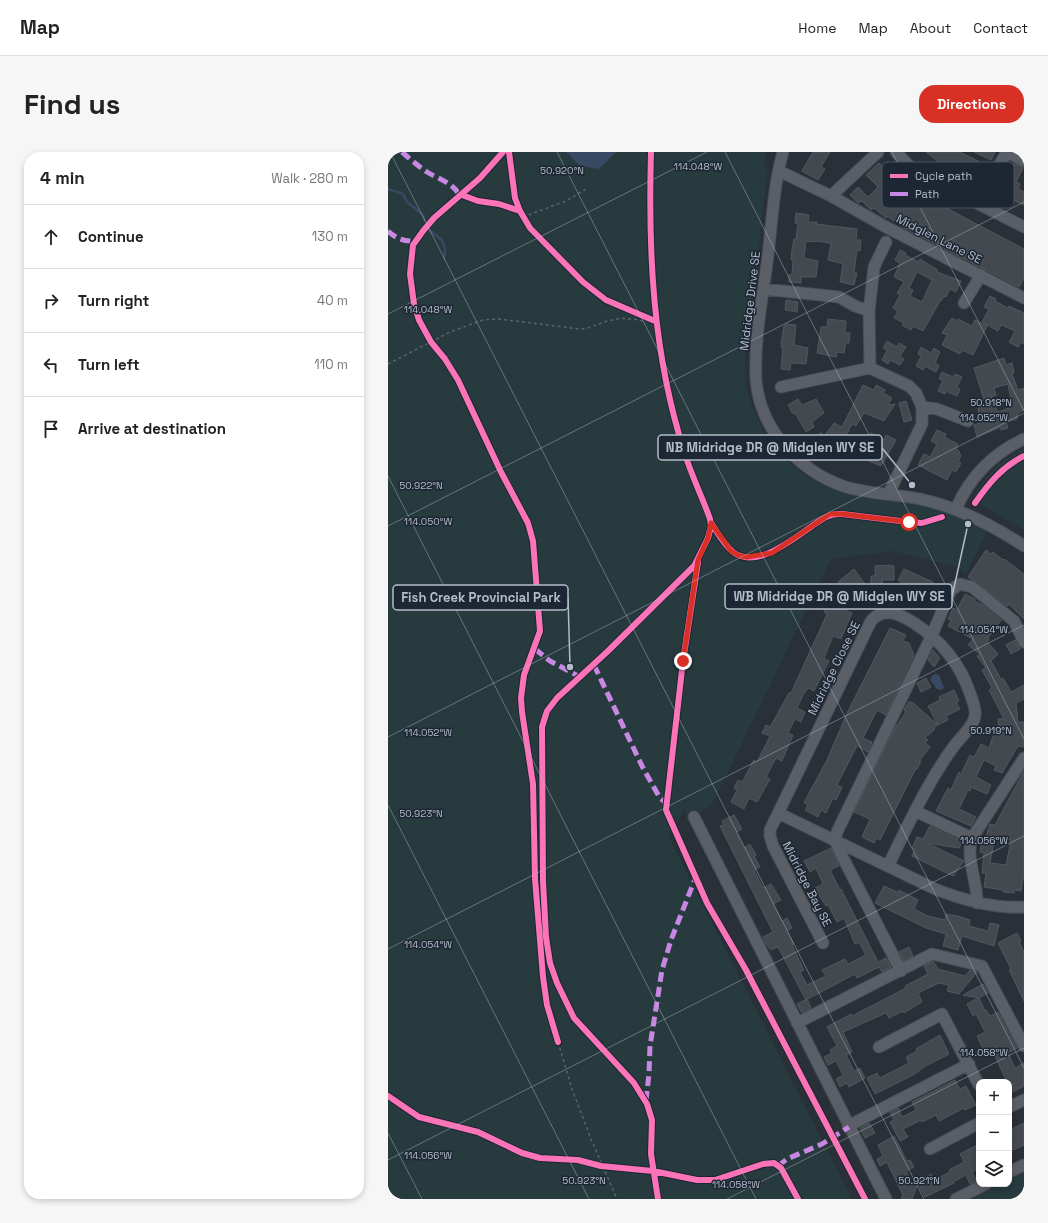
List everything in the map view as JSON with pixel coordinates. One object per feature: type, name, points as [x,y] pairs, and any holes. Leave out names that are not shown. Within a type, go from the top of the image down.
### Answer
[{"type":"street","name":"Midridge Drive SE","points":[[783,152],[779,171],[758,328],[756,381],[763,407],[775,434],[792,454],[803,464],[827,479],[857,490],[889,493],[922,499],[956,509],[989,524],[1024,546]]},
{"type":"street","points":[[831,196],[878,152]]},
{"type":"street","points":[[896,152],[905,162]]},
{"type":"street","points":[[1001,162],[1007,152],[1024,161]]},
{"type":"street","name":"Midglen Lane SE","points":[[779,171],[831,196],[886,227],[1024,298]]},
{"type":"street","points":[[988,208],[1024,227]]},
{"type":"street","points":[[870,368],[869,311],[874,266],[886,242]]},
{"type":"street","points":[[964,303],[981,275]]},
{"type":"street","points":[[764,289],[839,297],[869,311]]},
{"type":"street","points":[[781,387],[870,368],[909,386],[916,393],[922,407],[922,424],[889,493]]},
{"type":"street","points":[[922,407],[937,409],[968,421]]},
{"type":"street","points":[[956,509],[964,491],[987,464],[998,454],[1024,440]]},
{"type":"street","points":[[901,971],[835,840],[837,832],[932,636],[950,590],[960,584],[972,588],[1014,621],[1024,642]]},
{"type":"street","name":"Midridge Close SE","points":[[778,813],[874,617],[883,612],[899,614],[932,636],[943,646],[966,679],[976,715],[971,726],[944,760],[915,811],[888,866]]},
{"type":"street","points":[[976,903],[978,892],[969,846],[972,838],[1024,758]]},
{"type":"street","points":[[915,811],[972,838]]},
{"type":"street","points":[[778,813],[935,889],[976,903],[1004,907],[1024,907]]},
{"type":"street","name":"Midridge Bay SE","points":[[778,813],[770,830],[771,840],[823,944]]},
{"type":"street","points":[[694,817],[886,1199]]},
{"type":"street","points":[[797,1023],[932,954],[982,966],[1024,1046]]},
{"type":"street","points":[[879,1047],[942,1014],[976,1079]]},
{"type":"street","points":[[848,1126],[969,1064]]},
{"type":"street","points":[[1012,1106],[1024,1100]]},
{"type":"street","points":[[930,1149],[976,1125]]},
{"type":"street","points":[[1012,1171],[1024,1165]]},
{"type":"street","points":[[956,1199],[980,1187]]},
{"type":"path","points":[[523,217],[566,201],[586,189]]},
{"type":"path","points":[[627,310],[656,325]]},
{"type":"path","points":[[655,314],[656,325]]},
{"type":"path","points":[[388,364],[461,327],[490,319],[579,329],[585,329],[607,321],[626,318],[656,325]]},
{"type":"path","points":[[428,336],[436,348]]},
{"type":"path","points":[[557,1039],[572,1089],[601,1166],[617,1199]]},
{"type":"path","points":[[594,1164],[609,1166]]},
{"type":"green space","points":[[388,152],[766,152],[764,166],[768,167],[745,363],[747,389],[761,425],[781,454],[807,476],[823,485],[853,495],[927,506],[942,510],[956,514],[988,530],[966,575],[957,567],[892,551],[831,559],[712,805],[688,817],[684,809],[669,838],[852,1199],[388,1199]]},
{"type":"green space","points":[[1024,448],[1024,530],[972,499],[981,484],[994,469],[1008,457]]},
{"type":"green space","points":[[1024,1171],[1024,1199],[969,1199],[993,1187],[1012,1187],[1012,1177]]},
{"type":"water","points":[[566,152],[616,152],[599,169],[580,166]]},
{"type":"water","points":[[935,674],[939,675],[944,688],[940,690],[937,689],[930,680]]},
{"type":"building","points":[[813,152],[830,152],[821,167],[825,169],[818,180],[802,171]]},
{"type":"building","points":[[926,152],[960,152],[980,162],[939,162]]},
{"type":"building","points":[[974,152],[995,152],[991,160]]},
{"type":"building","points":[[879,163],[882,166],[882,208],[946,208],[1024,249],[1024,278],[1019,287],[906,229],[887,216],[886,218],[874,208],[871,210],[862,201],[858,203],[850,195],[858,187],[868,197],[878,187],[866,175]]},
{"type":"building","points":[[1014,163],[1023,168],[1016,182],[1020,184],[1018,189],[1024,192],[1024,205],[1014,201]]},
{"type":"building","points":[[796,213],[809,215],[808,222],[817,222],[816,224],[857,229],[856,240],[861,240],[860,251],[857,250],[854,273],[857,273],[854,285],[840,282],[843,264],[828,260],[831,243],[815,241],[806,241],[804,258],[818,261],[816,277],[801,277],[801,283],[789,282],[789,275],[792,275],[792,250],[794,239],[796,239],[798,224],[795,223]]},
{"type":"building","points":[[900,250],[906,253],[905,255],[919,262],[920,259],[938,270],[937,272],[961,281],[956,292],[950,289],[946,297],[944,296],[940,301],[923,331],[913,326],[911,330],[902,325],[904,323],[894,318],[898,311],[893,308],[900,295],[897,293],[904,282],[894,277],[900,263],[895,260]],"holes":[[[917,272],[932,280],[922,302],[910,296],[913,290],[909,288]]]},
{"type":"building","points":[[990,296],[996,299],[995,301],[1008,308],[1009,306],[1024,313],[1024,344],[1021,342],[1018,347],[1009,342],[1015,331],[1001,325],[998,331],[982,322],[989,309],[984,307]]},
{"type":"building","points":[[786,300],[798,302],[797,312],[785,310]]},
{"type":"building","points":[[952,318],[957,321],[958,319],[972,326],[975,320],[987,326],[973,355],[962,350],[960,354],[942,345],[947,335],[942,333]]},
{"type":"building","points":[[828,319],[846,321],[845,333],[850,333],[849,343],[846,343],[844,353],[837,352],[836,357],[817,353],[821,327],[827,327]]},
{"type":"building","points":[[786,324],[796,325],[794,345],[808,348],[806,364],[791,363],[790,370],[781,369],[783,347],[781,347],[782,337],[784,326],[786,326]]},
{"type":"building","points":[[887,341],[897,347],[899,343],[906,347],[900,356],[904,359],[900,365],[890,360],[888,364],[882,360],[887,350],[883,348]]},
{"type":"building","points":[[921,347],[931,353],[934,348],[940,352],[935,363],[939,365],[936,372],[925,366],[923,370],[916,366],[921,356],[918,354]]},
{"type":"building","points":[[1004,358],[1006,365],[1012,363],[1014,373],[1012,374],[1018,390],[1024,388],[1024,410],[1018,413],[1017,419],[1006,422],[1008,428],[1001,430],[1001,427],[977,437],[974,425],[980,423],[978,408],[986,406],[974,368]],"holes":[[[1008,384],[1012,407],[998,412],[991,397],[996,395],[994,388]]]},
{"type":"building","points":[[942,372],[953,377],[955,374],[962,377],[957,387],[960,389],[957,396],[946,391],[945,394],[938,391],[943,380],[939,379]]},
{"type":"building","points":[[863,385],[874,390],[876,385],[885,390],[883,393],[892,398],[888,405],[895,404],[884,421],[864,413],[856,426],[852,424],[846,436],[862,446],[871,433],[884,440],[886,435],[896,440],[881,466],[847,452],[843,459],[834,454],[836,451],[822,444],[821,446],[815,443],[820,433],[825,435],[834,423],[842,427]]},
{"type":"building","points":[[798,399],[802,405],[816,399],[824,413],[812,422],[814,427],[806,432],[795,413],[793,414],[788,405]]},
{"type":"building","points":[[906,401],[912,420],[904,422],[899,403]]},
{"type":"building","points":[[937,430],[946,434],[944,437],[958,444],[956,449],[961,455],[958,462],[961,463],[956,472],[952,470],[947,480],[918,465],[924,454],[930,457],[937,444],[931,441]]},
{"type":"building","points":[[986,550],[991,554],[993,552],[1024,574],[1024,619],[1009,604],[1007,606],[968,577]]},
{"type":"building","points":[[875,566],[894,566],[894,580],[882,580],[883,587],[871,587],[871,576],[875,576]]},
{"type":"building","points":[[854,569],[868,588],[853,598],[847,611],[852,613],[841,639],[833,636],[824,658],[829,661],[814,691],[808,688],[803,695],[797,708],[805,712],[801,722],[795,719],[788,733],[793,735],[782,761],[776,758],[766,777],[770,779],[757,802],[749,798],[744,809],[731,802],[737,790],[734,788],[738,780],[742,782],[754,760],[757,762],[770,736],[762,733],[766,725],[770,727],[789,693],[791,693],[827,614],[824,612],[839,581]]},
{"type":"building","points":[[904,569],[933,582],[932,585],[943,590],[938,604],[928,599],[924,607],[914,602],[915,599],[902,593],[906,586],[898,580]]},
{"type":"building","points":[[965,594],[975,599],[974,601],[983,605],[1001,620],[988,638],[989,639],[987,642],[998,654],[991,661],[1001,679],[1003,678],[1011,692],[1024,685],[1024,699],[1016,703],[1018,722],[1024,722],[1024,747],[1018,746],[1002,773],[994,770],[996,766],[984,760],[976,777],[991,785],[987,794],[971,787],[959,809],[976,817],[971,826],[936,811],[948,788],[951,790],[959,772],[961,774],[970,755],[974,757],[981,744],[989,748],[995,730],[999,731],[998,719],[1004,719],[989,690],[992,688],[982,670],[986,668],[977,656],[980,654],[968,645],[973,639],[948,626],[951,620],[948,619],[953,608],[957,610]]},
{"type":"building","points":[[890,628],[906,635],[903,641],[909,643],[914,655],[886,715],[877,710],[863,738],[872,742],[868,752],[857,746],[837,785],[842,787],[836,800],[833,798],[826,813],[821,810],[818,817],[805,810],[808,805],[804,803],[827,760],[848,711]]},
{"type":"building","points":[[1015,640],[1020,649],[1011,654],[1006,645]]},
{"type":"building","points":[[933,650],[940,658],[934,667],[928,660]]},
{"type":"building","points":[[926,678],[931,687],[921,692],[917,683]]},
{"type":"building","points":[[954,690],[959,701],[956,702],[960,709],[946,716],[948,720],[938,725],[928,706],[940,700],[939,697]]},
{"type":"building","points":[[909,702],[912,702],[938,725],[933,728],[935,729],[925,738],[928,740],[925,743],[930,747],[919,761],[921,761],[917,769],[916,768],[880,840],[876,838],[874,843],[862,837],[870,819],[854,812],[895,728],[906,712],[904,710]]},
{"type":"building","points":[[1024,771],[1024,878],[1021,891],[1015,890],[1014,893],[1003,892],[1003,890],[984,887],[986,873],[982,873],[984,853],[980,852],[982,840],[985,840],[990,824],[995,825]],"holes":[[[995,836],[1011,840],[1006,865],[990,863]]]},
{"type":"building","points":[[734,815],[742,829],[736,832],[744,848],[750,844],[756,855],[754,856],[760,867],[754,870],[763,888],[771,884],[781,900],[773,904],[782,921],[787,918],[792,928],[787,931],[794,944],[792,945],[804,970],[800,972],[807,985],[826,976],[822,970],[845,959],[848,964],[866,955],[859,942],[855,944],[844,918],[837,922],[828,905],[826,906],[815,888],[823,884],[816,868],[810,872],[804,861],[831,848],[839,866],[830,870],[840,890],[841,889],[878,962],[886,958],[891,967],[882,972],[879,967],[857,978],[855,974],[806,1000],[778,947],[771,950],[763,937],[773,932],[720,826],[724,825],[722,821]]},
{"type":"building","points":[[930,826],[963,842],[959,848],[927,843],[964,861],[953,876],[912,856],[915,849],[912,848],[917,837],[923,839]]},
{"type":"building","points":[[884,886],[897,892],[899,890],[918,900],[914,909],[928,916],[945,920],[946,914],[958,916],[970,920],[969,926],[988,931],[990,923],[999,925],[994,946],[962,936],[958,950],[943,946],[946,934],[926,928],[875,903]]},
{"type":"building","points":[[1017,933],[1021,941],[1019,942],[1024,952],[1024,1001],[1009,970],[1011,969],[998,943]]},
{"type":"building","points":[[909,947],[913,956],[904,961],[899,952]]},
{"type":"building","points":[[933,961],[938,969],[965,976],[970,970],[977,972],[959,994],[947,991],[949,985],[939,983],[918,993],[922,1002],[904,1013],[903,1011],[889,1018],[886,1013],[843,1032],[852,1052],[846,1055],[854,1071],[860,1068],[865,1078],[849,1087],[847,1083],[840,1087],[836,1079],[843,1075],[836,1061],[828,1065],[824,1057],[832,1053],[830,1050],[837,1046],[827,1027],[851,1014],[852,1016],[906,988],[905,986],[928,974],[924,966]]},
{"type":"building","points":[[983,984],[988,993],[979,998],[985,1011],[986,1010],[990,1016],[998,1012],[1017,1048],[1008,1053],[1015,1068],[1024,1063],[1024,1086],[1012,1092],[1012,1079],[1006,1079],[994,1054],[992,1053],[986,1056],[977,1036],[985,1032],[976,1014],[973,1016],[967,1004],[978,998],[963,995]]},
{"type":"building","points":[[807,999],[811,1008],[802,1013],[797,1004]]},
{"type":"building","points":[[940,1035],[949,1054],[924,1067],[913,1075],[875,1094],[867,1078],[877,1073],[880,1078],[909,1063],[906,1057],[917,1051],[916,1049]]},
{"type":"building","points":[[955,1080],[960,1089],[966,1086],[976,1105],[965,1110],[964,1108],[939,1121],[936,1115],[922,1122],[921,1120],[903,1129],[908,1137],[900,1141],[890,1122],[894,1120],[890,1112],[898,1108],[902,1117],[916,1110],[912,1102]]},
{"type":"building","points":[[869,1123],[875,1133],[865,1138],[860,1128]]},
{"type":"building","points":[[1024,1123],[1024,1145],[1012,1151],[1013,1136],[1012,1129]]},
{"type":"building","points":[[894,1136],[907,1161],[910,1160],[914,1167],[906,1171],[912,1184],[931,1174],[934,1180],[950,1172],[949,1170],[964,1162],[960,1154],[976,1146],[976,1170],[972,1172],[976,1181],[970,1184],[966,1175],[953,1182],[954,1183],[925,1197],[918,1183],[912,1199],[901,1199],[903,1195],[887,1162],[880,1166],[877,1159],[883,1156],[878,1145]]},
{"type":"waterway","points":[[388,189],[403,194],[407,202],[422,214],[430,231],[442,240],[445,249],[444,259]]},
{"type":"marked path","points":[[402,152],[427,172],[454,188],[460,197]]},
{"type":"marked path","points":[[388,231],[401,239],[417,241]]},
{"type":"marked path","points":[[535,649],[550,661],[580,677]]},
{"type":"marked path","points":[[594,665],[643,768],[660,798],[666,803]]},
{"type":"marked path","points":[[646,1101],[650,1046],[662,970],[671,940],[695,879]]},
{"type":"marked path","points":[[778,1166],[787,1159],[822,1144],[849,1127]]},
{"type":"cycle path","points":[[503,152],[480,178],[434,218],[423,231],[413,245],[410,274],[414,304],[419,320],[431,342],[445,359],[458,380],[501,472],[528,523],[533,541],[540,631],[524,675],[521,698],[533,784],[535,879],[543,977],[547,1005],[558,1042]]},
{"type":"cycle path","points":[[509,152],[515,198],[520,211]]},
{"type":"cycle path","points":[[651,152],[650,190],[652,266],[659,341],[665,378],[674,414],[687,460],[704,502],[711,526],[708,538],[694,566],[608,651],[557,698],[547,711],[542,727],[543,881],[546,937],[550,963],[557,983],[574,1018],[634,1083],[647,1104],[652,1120],[651,1154],[658,1199]]},
{"type":"cycle path","points":[[462,195],[478,201],[499,204],[520,211],[530,228],[583,282],[606,300],[655,321]]},
{"type":"cycle path","points":[[975,503],[996,476],[1009,465],[1024,456]]},
{"type":"cycle path","points":[[711,523],[733,552],[742,557],[752,557],[774,551],[822,519],[833,514],[922,523],[942,517]]},
{"type":"cycle path","points":[[698,562],[683,661],[666,810],[707,903],[746,970],[865,1199]]},
{"type":"cycle path","points":[[388,1096],[419,1117],[478,1132],[522,1153],[540,1158],[578,1160],[601,1166],[653,1171],[697,1180],[715,1180],[763,1164],[774,1163],[781,1168],[798,1199]]},
{"type":"place","name":"NB Midridge DR @ Midglen WY SE","points":[[912,485]]},
{"type":"place","name":"WB Midridge DR @ Midglen WY SE","points":[[968,524]]},
{"type":"place","name":"Fish Creek Provincial Park","points":[[570,667]]},
{"type":"route","points":[[683,661],[698,560],[711,530],[711,523],[731,551],[740,556],[747,557],[772,553],[830,514],[838,513],[909,522]]}]
